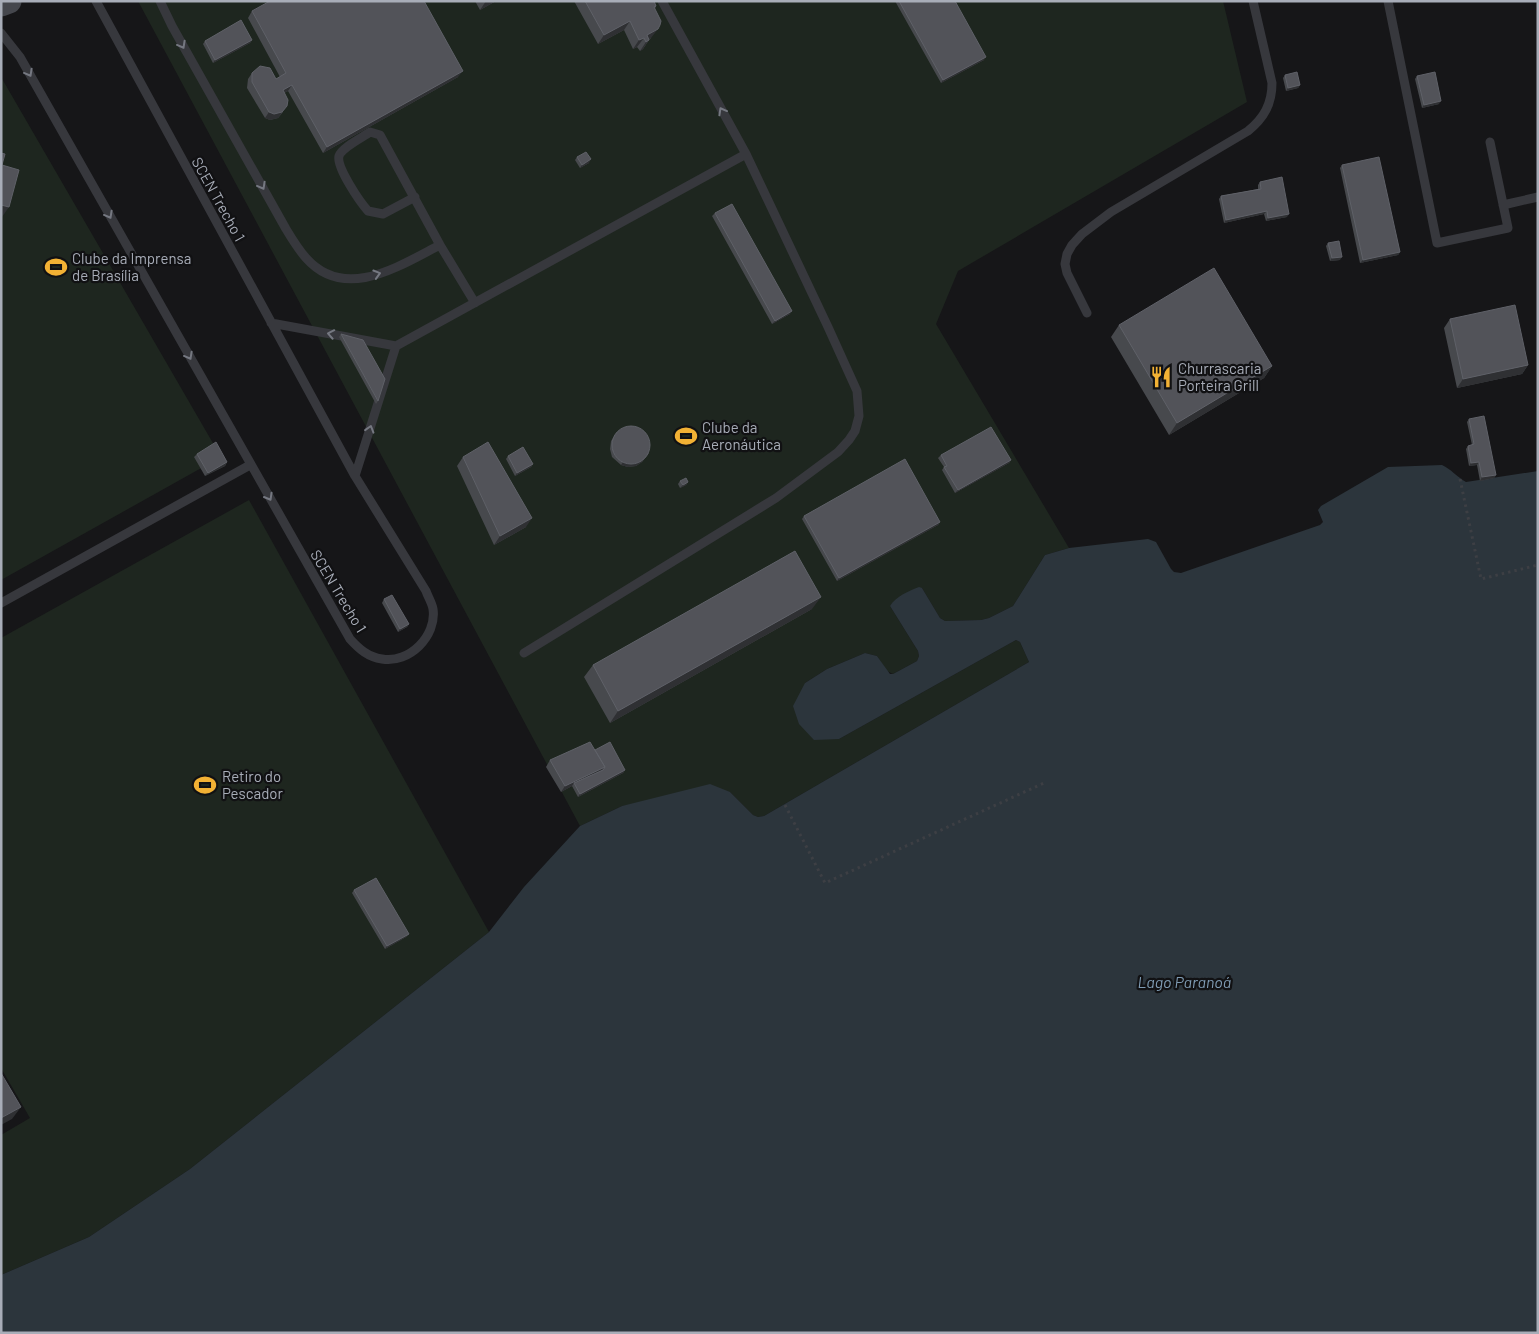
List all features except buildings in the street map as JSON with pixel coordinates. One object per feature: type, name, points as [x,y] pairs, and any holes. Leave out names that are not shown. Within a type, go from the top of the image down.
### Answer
[{"type":"main road","points":[[1,4],[9,1]]},
{"type":"lane","name":"SCEN Trecho 1","points":[[1,33],[10,42],[24,65],[350,639],[363,653],[383,660],[404,657],[422,644],[430,629],[433,610],[426,591],[355,476],[96,1]]},
{"type":"lane","points":[[160,1],[172,26],[286,229],[306,258],[316,267],[339,278],[371,277],[404,264],[440,245]]},
{"type":"lane","points":[[524,653],[776,498],[838,452],[855,431],[859,416],[857,391],[852,378],[746,154],[662,1]]},
{"type":"lane","points":[[1086,314],[1067,273],[1065,264],[1067,254],[1072,245],[1082,234],[1111,212],[1248,131],[1263,117],[1269,106],[1272,83],[1253,1]]},
{"type":"lane","points":[[1388,1],[1437,243],[1508,228],[1490,142]]},
{"type":"lane","points":[[415,197],[383,214],[368,212],[361,204],[339,164],[339,155],[344,149],[370,132],[380,135],[415,197],[440,245],[475,303]]},
{"type":"lane","points":[[271,323],[396,346],[746,154]]},
{"type":"lane","points":[[1503,205],[1538,197]]},
{"type":"lane","points":[[355,476],[396,346]]},
{"type":"lane","points":[[1,603],[250,465]]},
{"type":"path","points":[[1460,479],[1481,579],[1538,565]]},
{"type":"path","points":[[785,805],[826,883],[1044,784]]},
{"type":"shaded area","name":"Clube da Aeronáutica","points":[[138,1],[1223,1],[1247,102],[958,271],[936,324],[1069,548],[1045,555],[1013,606],[989,618],[945,621],[940,618],[922,588],[890,606],[918,651],[919,656],[917,661],[893,674],[887,671],[877,656],[865,653],[827,669],[805,683],[839,739],[1016,640],[1020,642],[1029,662],[764,816],[758,817],[753,815],[730,792],[622,806],[580,826]]},
{"type":"shaded area","name":"Clube da Imprensa de Brasília","points":[[1,77],[221,457],[1,580]]},
{"type":"shaded area","name":"Retiro do Pescador","points":[[249,500],[489,932],[190,1169],[89,1237],[1,1275],[1,1135],[30,1118],[1,1068],[1,638]]},
{"type":"water","name":"Lago Paranoá","points":[[1442,465],[1466,482],[1538,471],[1538,1333],[1,1333],[1,1275],[89,1237],[190,1169],[489,932],[524,887],[580,826],[622,806],[710,784],[730,792],[753,815],[758,817],[764,816],[1029,662],[1020,642],[1016,640],[839,739],[814,740],[799,724],[793,706],[805,683],[827,669],[865,653],[877,656],[890,674],[917,661],[918,651],[890,606],[903,594],[919,587],[922,588],[940,618],[945,621],[981,620],[1013,606],[1045,555],[1069,548],[1148,539],[1156,542],[1171,569],[1174,572],[1181,573],[1320,525],[1323,522],[1318,510],[1321,506],[1388,467]]},
{"type":"place","name":"Clube da Imprensa de Brasília","points":[[56,267]]},
{"type":"place","name":"Churrascaria Porteira Grill","points":[[1161,377]]},
{"type":"place","name":"Clube da Aeronáutica","points":[[686,436]]},
{"type":"place","name":"Retiro do Pescador","points":[[205,785]]}]
